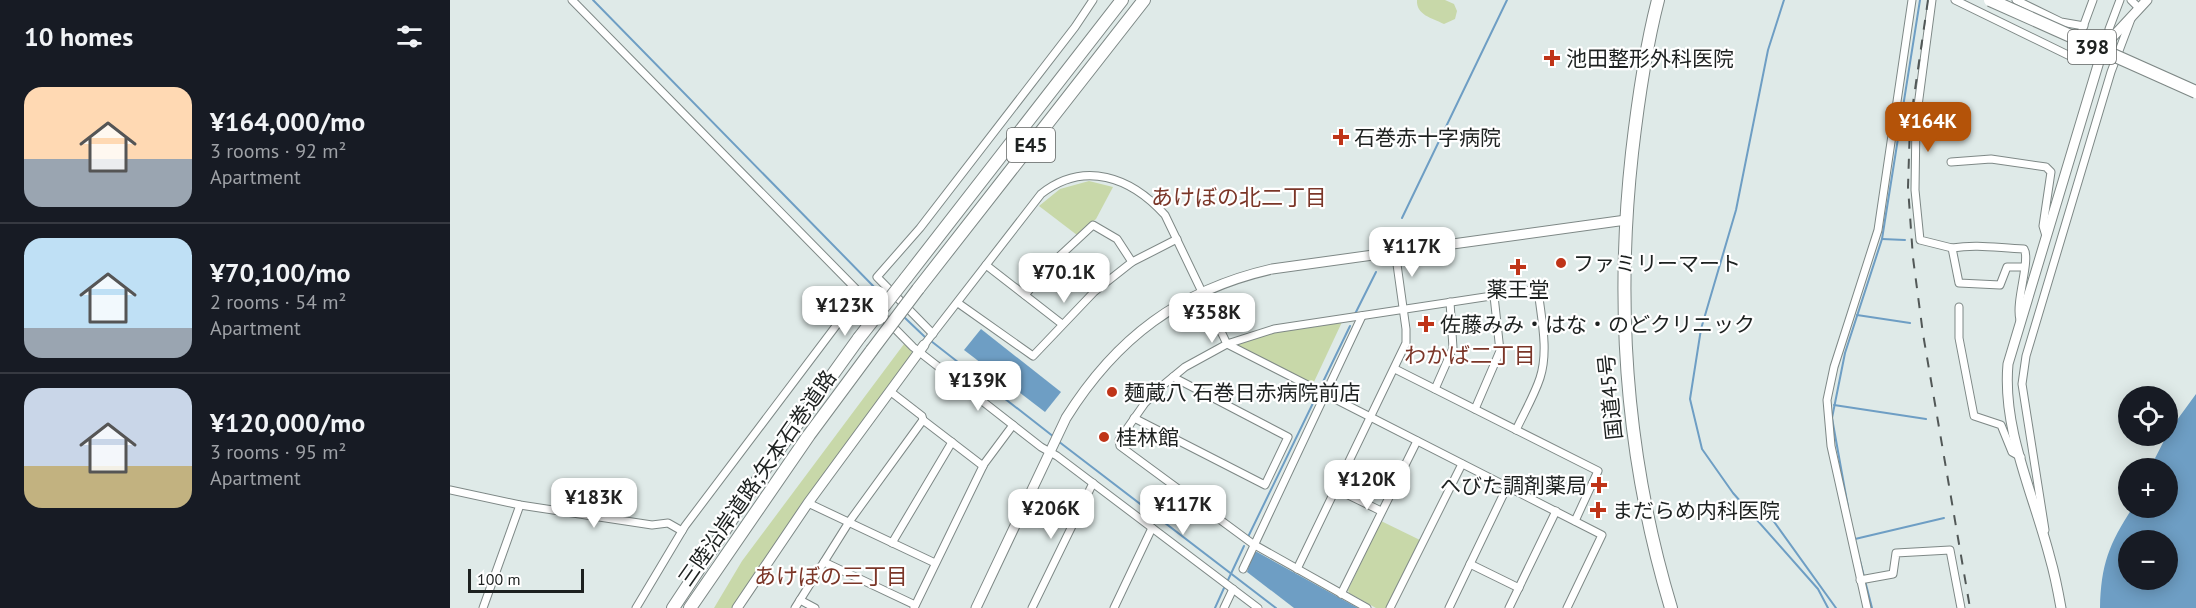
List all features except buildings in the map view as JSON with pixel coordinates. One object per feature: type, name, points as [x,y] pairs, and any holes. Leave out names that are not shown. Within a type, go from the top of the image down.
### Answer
[{"type":"highway","points":[[1059,82],[1116,0]]},
{"type":"highway","name":"三陸沿岸道路;矢本石巻道路","points":[[673,608],[767,466],[859,338],[1122,0]]},
{"type":"highway","name":"国道45号","points":[[1658,0],[1638,105],[1626,220],[1624,341],[1634,440],[1649,525],[1671,608]]},
{"type":"highway","name":"398","points":[[1990,0],[2196,92]]},
{"type":"highway","name":"三陸沿岸道路;矢本石巻道路","points":[[690,608],[808,435],[918,289],[1143,2]]},
{"type":"street","points":[[572,0],[873,307],[926,342],[1013,425],[1052,447],[1093,483],[1258,608]]},
{"type":"street","points":[[926,342],[877,277],[920,228],[1093,0]]},
{"type":"street","points":[[1868,608],[1831,446],[1827,400],[1834,367],[1878,230],[1912,0]]},
{"type":"street","points":[[1932,0],[1916,121],[1918,235],[1923,242],[1952,248],[1984,244],[1993,248],[2024,249],[2026,252],[2018,303],[2020,320]]},
{"type":"street","points":[[1955,0],[2072,57],[2093,0]]},
{"type":"street","points":[[2016,0],[2061,22],[2084,26]]},
{"type":"street","points":[[2108,42],[2109,29],[2120,0]]},
{"type":"street","points":[[2045,541],[2045,523],[2022,384],[2026,356],[2108,82],[2136,11],[2131,0]]},
{"type":"street","points":[[2061,608],[2045,541],[2024,478],[2007,378],[2012,347],[2101,55],[2108,42],[2147,0]]},
{"type":"street","points":[[1952,162],[1991,159],[2046,167],[2051,172],[2043,226],[2046,236]]},
{"type":"street","points":[[737,608],[808,503],[926,342],[1041,194],[1066,178],[1097,174],[1114,179],[1155,204],[1165,215],[1227,344],[1602,535],[1567,608]]},
{"type":"street","points":[[976,608],[1052,447],[1084,388],[1122,346],[1167,312],[1201,292],[1272,269],[1395,250],[1626,220]]},
{"type":"street","points":[[1025,295],[1050,265],[1093,225],[1117,239],[1132,262]]},
{"type":"street","points":[[958,303],[1030,356],[1037,355],[1062,324],[1094,292],[1132,262],[1177,239]]},
{"type":"street","points":[[1952,248],[1959,283],[2000,285],[2007,267],[2024,267]]},
{"type":"street","points":[[1297,570],[1406,343],[1404,309],[1395,250]]},
{"type":"street","points":[[986,265],[1062,324]]},
{"type":"street","points":[[873,307],[887,288]]},
{"type":"street","points":[[1367,608],[1253,544],[1120,446],[1119,440],[1134,418],[1173,377],[1205,354],[1263,331],[1538,289],[1544,333],[1543,364],[1540,379],[1516,430]]},
{"type":"street","points":[[636,608],[682,531],[860,294]]},
{"type":"street","points":[[1475,409],[1500,351],[1494,296]]},
{"type":"street","points":[[1436,389],[1453,348],[1450,303]]},
{"type":"street","points":[[1959,307],[1960,350],[1974,416],[2001,425],[2012,452],[2021,457]]},
{"type":"street","points":[[1243,569],[1362,316]]},
{"type":"street","points":[[1395,369],[1598,471],[1575,521]]},
{"type":"street","points":[[1134,418],[1265,485],[1288,437],[1173,377]]},
{"type":"street","points":[[891,392],[983,466]]},
{"type":"street","points":[[795,608],[849,522],[923,420]]},
{"type":"street","points":[[824,562],[914,606],[983,466],[1013,425]]},
{"type":"street","points":[[1341,594],[1416,441]]},
{"type":"street","points":[[892,543],[952,442]]},
{"type":"street","points":[[1389,608],[1462,464]]},
{"type":"street","points":[[1032,608],[1093,483]]},
{"type":"street","points":[[1449,608],[1507,487]]},
{"type":"street","points":[[1336,489],[1381,511]]},
{"type":"street","points":[[450,490],[520,506],[652,525],[668,523],[682,531]]},
{"type":"street","points":[[808,503],[935,563]]},
{"type":"street","points":[[483,608],[520,506]]},
{"type":"street","points":[[1509,608],[1556,511]]},
{"type":"street","points":[[1114,608],[1152,528]]},
{"type":"street","points":[[1863,579],[1893,574],[1896,553],[1950,549],[1961,608]]},
{"type":"street","points":[[1470,564],[1519,588]]},
{"type":"street","points":[[1224,608],[1233,589]]},
{"type":"street","points":[[800,600],[815,608]]},
{"type":"green space","points":[[1417,0],[1445,0],[1454,4],[1457,11],[1455,19],[1444,24],[1430,18],[1419,9]]},
{"type":"green space","points":[[1089,181],[1113,187],[1096,219],[1077,235],[1039,206],[1060,189]]},
{"type":"green space","points":[[1342,322],[1313,384],[1238,346],[1238,342],[1278,331]]},
{"type":"green space","points":[[904,344],[912,351],[911,355],[808,495],[732,608],[714,608],[742,561]]},
{"type":"green space","points":[[1381,521],[1420,540],[1387,608],[1376,608],[1349,593],[1348,590]]},
{"type":"water","points":[[981,329],[1061,392],[1045,412],[964,350]]},
{"type":"water","points":[[2196,394],[2196,608],[2100,608],[2105,566],[2118,532],[2118,590],[2178,590],[2178,530],[2119,530],[2126,518],[2178,518],[2178,458],[2155,458],[2161,446],[2178,446],[2178,419]]},
{"type":"water","points":[[1253,552],[1257,552],[1358,608],[1294,608],[1247,572]]},
{"type":"waterway","points":[[593,0],[881,294]]},
{"type":"waterway","points":[[1402,218],[1507,0]]},
{"type":"waterway","points":[[1784,0],[1768,50],[1736,210],[1701,329],[1690,399],[1702,449],[1733,493],[1818,589],[1828,608]]},
{"type":"waterway","points":[[1848,507],[1832,418],[1845,353],[1882,239],[1920,0]]},
{"type":"waterway","points":[[1882,239],[1905,240]]},
{"type":"waterway","points":[[1355,314],[1376,272]]},
{"type":"waterway","points":[[1857,315],[1910,323]]},
{"type":"waterway","points":[[904,317],[926,338]]},
{"type":"waterway","points":[[1320,388],[1350,326]]},
{"type":"waterway","points":[[931,341],[1054,437]]},
{"type":"waterway","points":[[1248,537],[1315,399]]},
{"type":"waterway","points":[[1834,405],[1926,419]]},
{"type":"waterway","points":[[1058,441],[1276,608]]},
{"type":"waterway","points":[[1762,505],[1836,608]]},
{"type":"waterway","points":[[1855,539],[1944,518]]},
{"type":"waterway","points":[[1228,580],[1244,546]]},
{"type":"waterway","points":[[1859,557],[1872,608]]},
{"type":"waterway","points":[[1215,608],[1224,588]]},
{"type":"railway","points":[[1928,0],[1910,124],[1908,187],[1913,258],[1923,334],[1970,608]]},
{"type":"place","name":"池田整形外科医院","points":[[1552,58]]},
{"type":"place","name":"石巻赤十字病院","points":[[1341,137]]},
{"type":"place","name":"ファミリーマート","points":[[1561,263]]},
{"type":"place","name":"薬王堂","points":[[1518,267]]},
{"type":"place","name":"佐藤みみ・はな・のどクリニック","points":[[1426,324]]},
{"type":"place","name":"麺蔵八 石巻日赤病院前店","points":[[1112,392]]},
{"type":"place","name":"桂林館","points":[[1104,437]]},
{"type":"place","name":"へびた調剤薬局","points":[[1599,485]]},
{"type":"place","name":"まだらめ内科医院","points":[[1598,510]]},
{"type":"district","name":"あけぼの北二丁目","points":[[1239,197]]},
{"type":"district","name":"わかば二丁目","points":[[1470,355]]},
{"type":"district","name":"あけぼの三丁目","points":[[831,576]]}]
